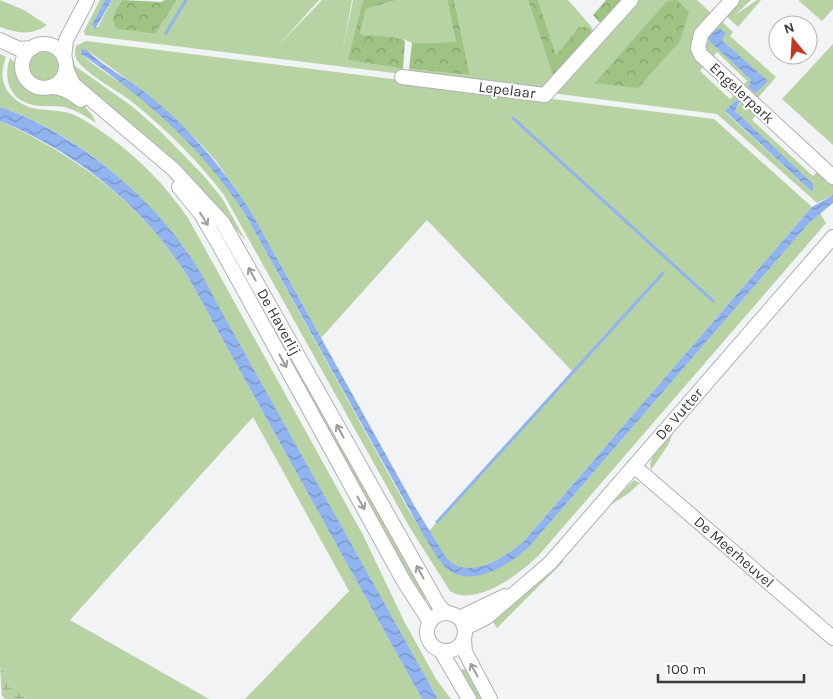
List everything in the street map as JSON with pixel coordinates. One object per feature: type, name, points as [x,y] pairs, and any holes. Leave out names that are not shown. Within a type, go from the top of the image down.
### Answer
[{"type":"street","points":[[22,68],[26,54],[58,36],[82,0]]},
{"type":"street","points":[[0,50],[15,57],[24,75],[32,84],[38,87],[50,87],[60,81],[65,63],[66,40],[87,0]]},
{"type":"street","name":"Lepelaar","points":[[402,77],[545,95],[631,0]]},
{"type":"street","name":"Engelerpark","points":[[732,0],[701,34],[698,48],[701,55],[833,177]]},
{"type":"street","points":[[0,40],[19,48],[39,46],[58,49],[65,63]]},
{"type":"street","name":"De Haverlij","points":[[65,63],[73,84],[173,169],[223,223],[439,606],[459,625],[465,652],[490,699]]},
{"type":"street","name":"De Haverlij","points":[[50,87],[60,87],[69,90],[144,150],[168,174],[201,214],[403,580],[430,622]]},
{"type":"street","name":"De Vutter","points":[[459,625],[521,588],[550,563],[833,237]]},
{"type":"street","name":"De Meerheuvel","points":[[634,466],[831,632]]},
{"type":"street","points":[[441,651],[454,650],[459,625],[434,617],[430,622],[427,633],[428,639],[431,644],[441,651],[468,699]]},
{"type":"green space","points":[[0,0],[24,10],[47,25],[30,32],[12,31],[0,27]]},
{"type":"green space","points":[[100,0],[105,0],[92,27],[98,27],[112,0],[122,0],[113,18],[117,29],[155,34],[177,0],[319,0],[277,47],[322,0],[352,0],[342,54],[353,0],[363,0],[349,60],[403,69],[402,74],[85,35],[84,31]]},
{"type":"green space","points":[[122,0],[161,2],[177,0],[155,34],[117,29],[113,18]]},
{"type":"green space","points":[[363,0],[397,0],[366,9],[360,34],[401,38],[405,41],[403,69],[348,60]]},
{"type":"green space","points":[[397,0],[447,0],[456,42],[412,43],[401,38],[360,34],[366,9]]},
{"type":"green space","points":[[447,0],[454,0],[470,75],[409,69],[412,43],[456,42]]},
{"type":"green space","points":[[454,0],[528,0],[552,73],[579,27],[556,55],[538,0],[568,0],[595,33],[552,83],[540,90],[411,73],[409,69],[470,75]]},
{"type":"green space","points":[[528,0],[538,0],[556,55],[579,27],[588,27],[593,34],[556,74],[552,73]]},
{"type":"green space","points":[[606,0],[623,0],[604,21],[599,22],[593,15]]},
{"type":"green space","points":[[635,0],[697,0],[713,15],[698,32],[705,64],[700,71],[730,99],[736,93],[758,113],[752,120],[813,176],[819,170],[833,183],[833,195],[817,203],[717,114],[551,93]],"holes":[[[736,100],[740,103],[735,111],[813,189],[810,190],[725,112]]]},
{"type":"green space","points":[[677,0],[689,12],[680,41],[638,88],[595,83],[667,1]]},
{"type":"green space","points":[[737,0],[751,0],[734,16],[757,0],[761,0],[738,27],[724,14]]},
{"type":"green space","points":[[798,0],[833,0],[833,9],[822,21],[818,15],[815,15]]},
{"type":"green space","points":[[719,19],[733,32],[730,36],[776,77],[756,100],[741,87],[747,81],[717,52],[711,59],[704,53],[704,37]],"holes":[[[726,33],[721,39],[767,81],[756,93],[748,87],[751,80],[709,41]]]},
{"type":"green space","points":[[86,41],[714,119],[812,207],[524,541],[500,559],[489,564],[468,569],[459,568],[450,563],[444,556],[429,531],[572,371],[427,220],[321,338],[250,210],[216,161],[196,139],[146,93],[87,50],[80,52],[90,62],[135,93],[171,123],[223,181],[245,214],[409,511],[440,560],[453,573],[504,565],[529,547],[809,223],[820,213],[826,223],[539,555],[522,570],[498,586],[485,592],[461,595],[450,591],[410,528],[224,195],[194,159],[160,125],[78,62],[75,48]]},
{"type":"green space","points":[[69,42],[73,43],[70,50],[75,66],[133,107],[161,132],[203,175],[222,198],[246,241],[227,219],[75,82],[68,57]]},
{"type":"green space","points":[[833,44],[833,145],[782,99],[814,65],[818,65],[818,60]]},
{"type":"green space","points":[[44,51],[55,55],[59,66],[55,77],[44,81],[33,77],[29,66],[33,55]]},
{"type":"green space","points":[[0,54],[6,57],[2,74],[4,84],[14,98],[27,106],[72,114],[86,121],[120,145],[151,173],[188,218],[363,535],[404,621],[436,679],[451,699],[438,699],[190,256],[152,209],[106,167],[81,148],[55,132],[28,118],[0,107]]},
{"type":"green space","points":[[10,58],[28,87],[36,91],[58,92],[67,95],[87,109],[96,123],[68,108],[33,105],[18,98],[13,93],[8,80],[7,73]]},
{"type":"green space","points":[[0,121],[29,135],[82,166],[129,205],[170,251],[188,277],[422,699],[245,699],[349,591],[253,417],[70,620],[209,699],[26,699],[0,668]]},
{"type":"green space","points":[[223,235],[428,598],[421,601],[221,237]]},
{"type":"green space","points":[[673,433],[668,445],[651,470],[651,460],[661,445]]},
{"type":"green space","points":[[634,480],[640,483],[609,506]]},
{"type":"green space","points":[[559,561],[564,561],[497,628],[490,618]]},
{"type":"green space","points":[[0,668],[26,699],[5,699],[2,696]]},
{"type":"green space","points":[[466,668],[484,699],[473,699],[458,672]]},
{"type":"water","points":[[105,0],[112,0],[95,29],[92,25]]},
{"type":"water","points":[[719,28],[726,33],[722,40],[768,81],[756,93],[748,87],[751,80],[709,41],[709,36]]},
{"type":"water","points":[[81,49],[87,50],[139,88],[176,119],[203,147],[227,178],[250,210],[415,507],[445,556],[453,564],[463,567],[474,568],[485,565],[516,548],[524,541],[812,207],[833,195],[833,203],[809,223],[529,547],[512,561],[490,572],[478,576],[456,574],[446,568],[434,553],[245,214],[228,190],[210,167],[171,125],[128,88],[81,54]]},
{"type":"water","points":[[736,100],[740,101],[735,111],[813,184],[813,190],[810,190],[725,111]]},
{"type":"water","points":[[0,107],[27,118],[81,148],[130,187],[173,232],[204,278],[438,699],[422,699],[188,277],[170,251],[151,227],[106,184],[56,149],[0,121]]},
{"type":"waterway","points":[[166,33],[186,0]]},
{"type":"waterway","points":[[513,118],[713,301]]},
{"type":"waterway","points":[[437,522],[663,273]]}]
